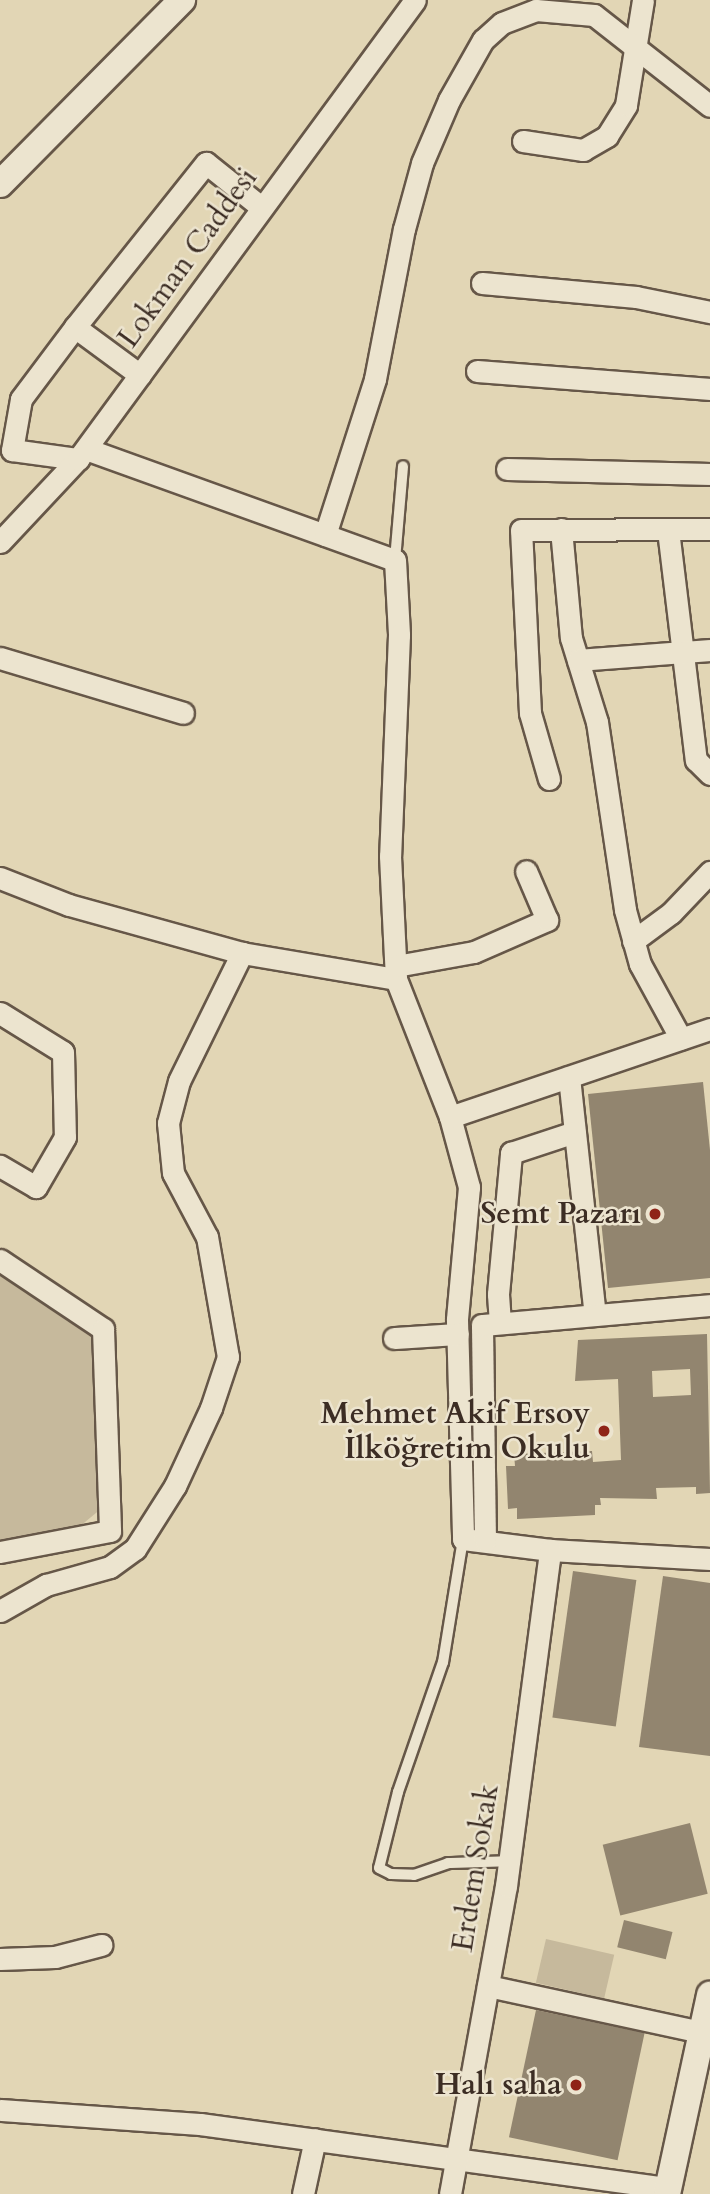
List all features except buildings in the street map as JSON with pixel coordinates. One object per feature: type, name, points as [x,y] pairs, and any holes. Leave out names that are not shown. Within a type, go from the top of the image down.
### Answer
[{"type":"street","points":[[0,184],[181,0]]},
{"type":"street","name":"Lokman Caddesi","points":[[0,542],[82,454],[415,0]]},
{"type":"street","points":[[523,141],[583,150],[597,144],[626,106],[643,0]]},
{"type":"street","points":[[325,535],[375,379],[412,196],[434,131],[475,49],[502,23],[547,9],[594,15],[710,106]]},
{"type":"street","points":[[261,207],[206,163],[21,399],[12,450],[82,454],[395,560],[399,635],[390,856],[396,972],[450,1116],[470,1187],[457,1334],[463,1539],[550,1550],[710,1559]]},
{"type":"street","points":[[482,283],[636,297],[710,312]]},
{"type":"street","points":[[75,327],[139,375]]},
{"type":"street","points":[[477,371],[710,389]]},
{"type":"street","points":[[507,469],[710,474]]},
{"type":"street","points":[[561,529],[572,638],[597,722],[633,942],[639,964],[681,1039]]},
{"type":"street","points":[[549,779],[530,713],[521,530],[710,529]]},
{"type":"street","points":[[668,530],[696,760],[710,774]]},
{"type":"street","points":[[578,660],[683,655],[710,650]]},
{"type":"street","points":[[0,658],[183,713]]},
{"type":"street","points":[[0,878],[69,905],[242,953],[396,972],[474,951],[547,920],[526,871]]},
{"type":"street","points":[[633,942],[671,913],[710,872]]},
{"type":"street","points":[[0,1611],[46,1585],[110,1567],[135,1549],[175,1486],[211,1408],[228,1357],[207,1237],[173,1173],[168,1123],[178,1081],[242,953]]},
{"type":"street","points":[[0,1013],[63,1052],[65,1138],[36,1187],[0,1166]]},
{"type":"street","points":[[450,1116],[710,1029]]},
{"type":"street","points":[[569,1077],[595,1315]]},
{"type":"street","points":[[500,1323],[498,1294],[511,1153],[575,1132]]},
{"type":"street","points":[[0,1260],[103,1329],[110,1531],[0,1552]]},
{"type":"street","points":[[485,1541],[482,1325],[710,1305]]},
{"type":"street","points":[[394,1338],[457,1334]]},
{"type":"street","name":"Erdem Sokak","points":[[450,2194],[510,1861],[550,1550]]},
{"type":"street","points":[[0,1959],[55,1957],[101,1945]]},
{"type":"street","points":[[488,1986],[701,2032]]},
{"type":"street","points":[[0,2110],[200,2123],[457,2158],[667,2191],[710,1995]]},
{"type":"street","points":[[303,2194],[315,2139]]},
{"type":"lane","points":[[395,560],[403,466]]},
{"type":"lane","points":[[463,1539],[443,1662],[398,1792],[379,1868],[391,1874],[414,1875],[448,1863],[510,1861]]},
{"type":"shaded area","points":[[0,1268],[92,1334],[96,1343],[102,1508],[79,1527],[0,1544]]},
{"type":"shaded area","points":[[546,1939],[614,1955],[604,1999],[536,1983]]},
{"type":"place","name":"Semt Pazarı","points":[[655,1214]]},
{"type":"place","name":"Mehmet Akif Ersoy İlköğretim Okulu","points":[[604,1431]]},
{"type":"place","name":"Halı saha","points":[[576,2085]]}]
